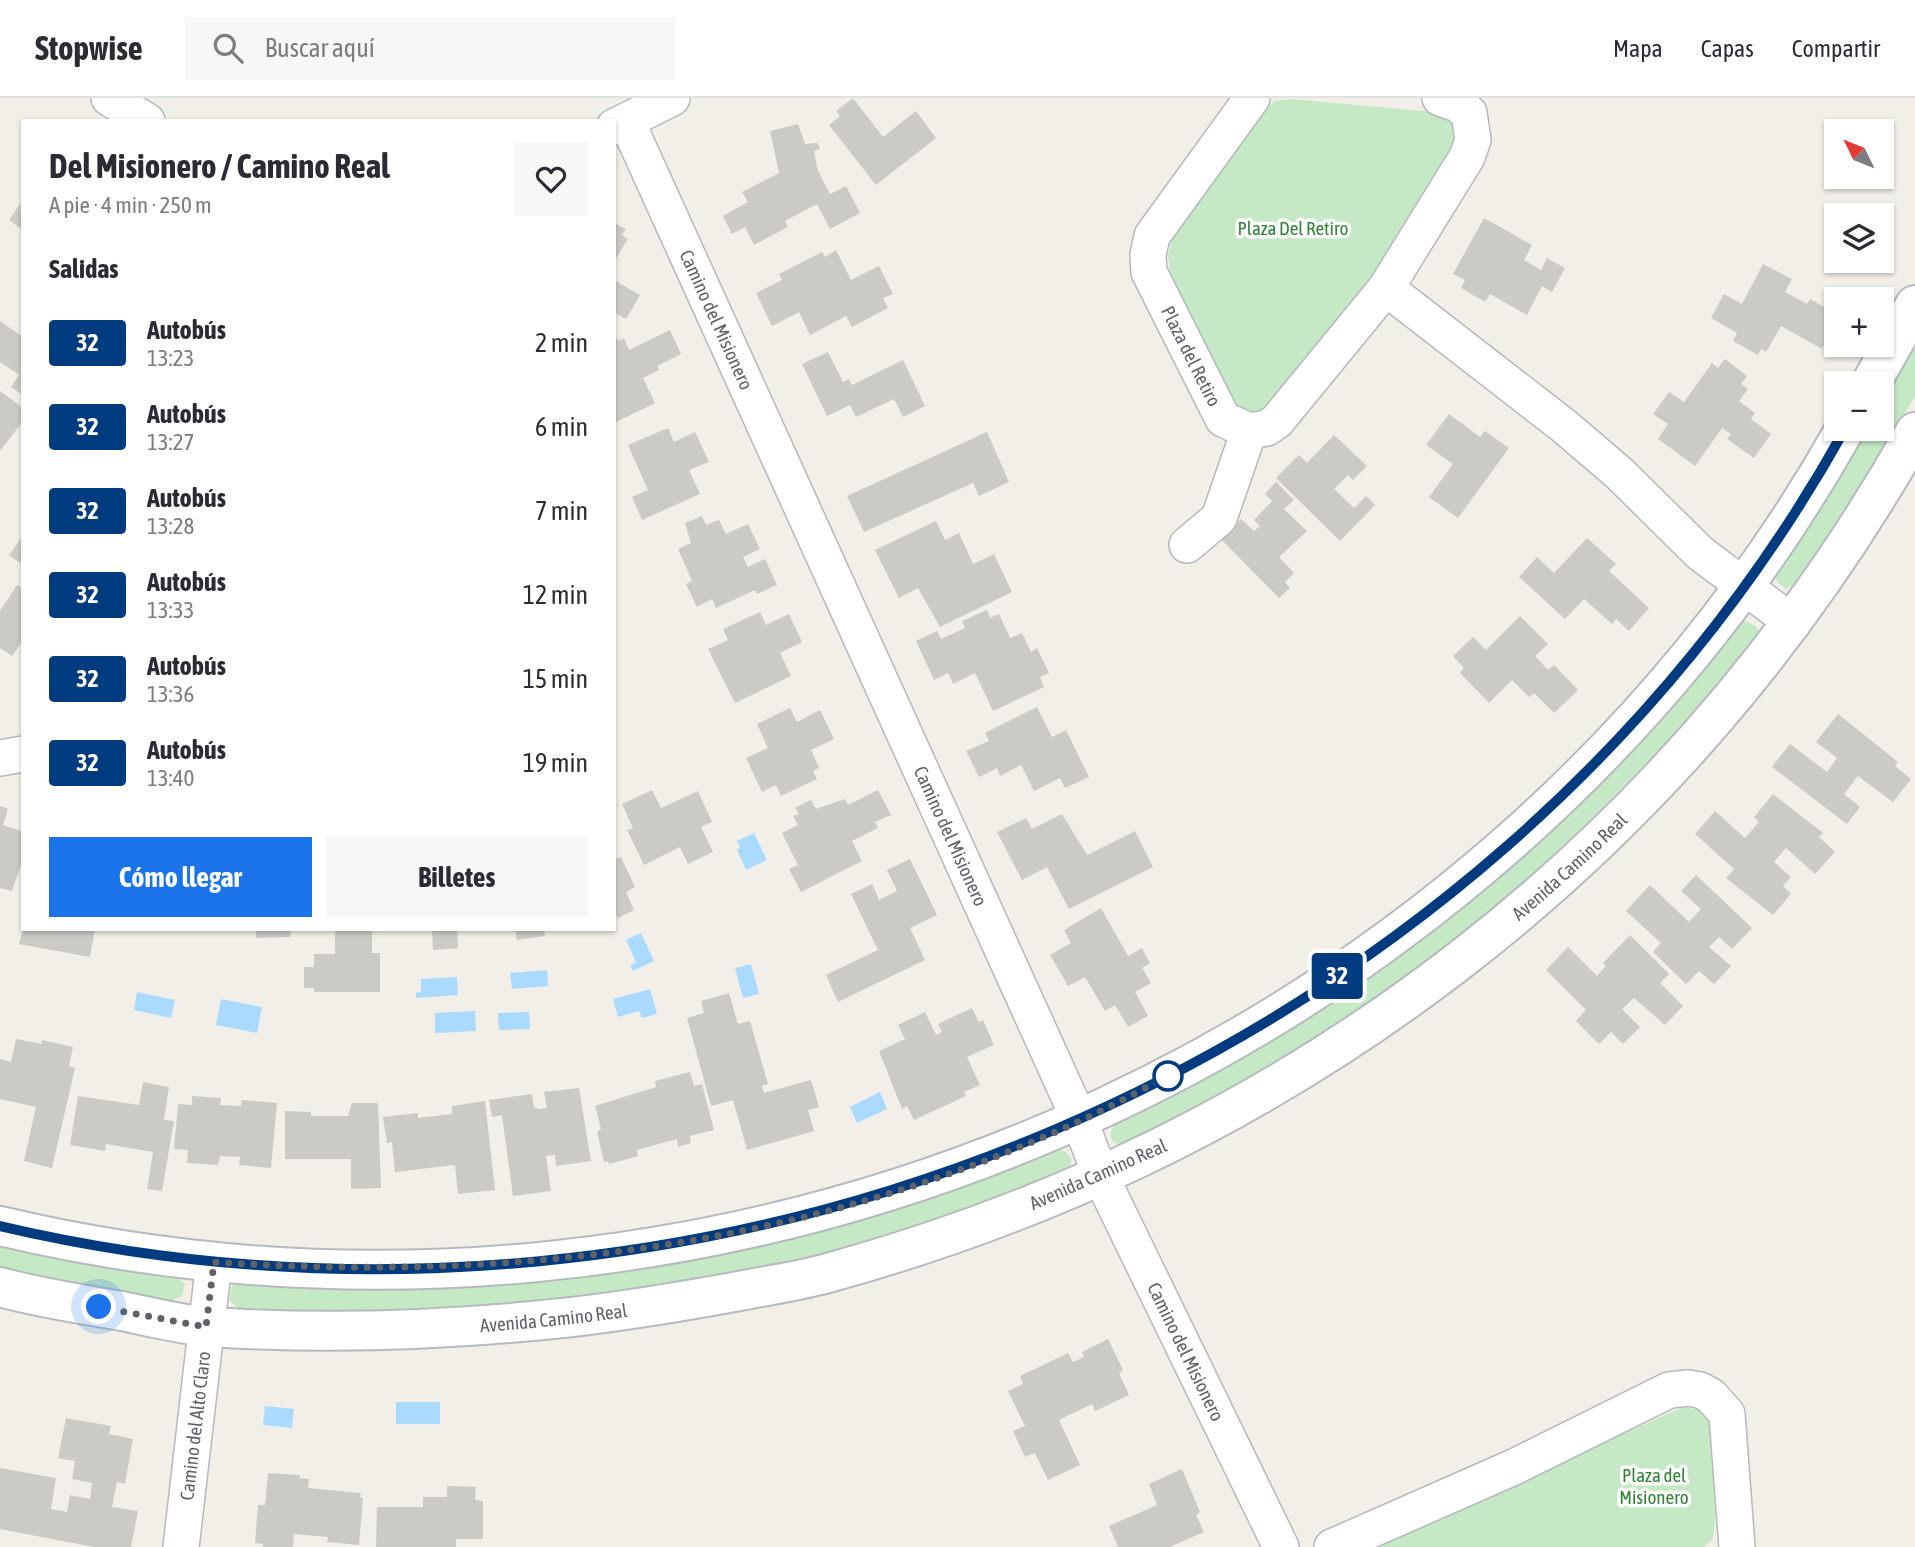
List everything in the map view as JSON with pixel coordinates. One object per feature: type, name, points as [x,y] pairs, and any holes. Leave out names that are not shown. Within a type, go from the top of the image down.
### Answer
[{"type":"main road","points":[[1878,371],[1915,304]]},
{"type":"main road","name":"Avenida Camino Real","points":[[0,1287],[206,1327],[462,1329],[644,1309],[823,1275],[954,1235],[1101,1177],[1225,1115],[1314,1062],[1402,1004],[1484,943],[1576,864],[1660,781],[1793,623],[1850,541],[1915,432]]},
{"type":"main road","points":[[0,1226],[130,1251],[214,1262],[320,1269],[458,1268],[635,1252],[754,1229],[859,1202],[965,1167],[1080,1121],[1198,1061],[1292,1005],[1373,952],[1448,896],[1548,810],[1624,733],[1689,658],[1792,516],[1838,441]]},
{"type":"street","points":[[109,98],[144,119]]},
{"type":"street","points":[[621,125],[672,98]]},
{"type":"street","name":"Plaza del Retiro","points":[[1249,431],[1223,419],[1149,271],[1148,255],[1152,236],[1252,98]]},
{"type":"street","points":[[1187,545],[1219,518],[1249,431],[1267,428],[1277,421],[1386,288],[1467,157],[1473,140],[1465,103]]},
{"type":"street","name":"Camino del Misionero","points":[[621,125],[1080,1121],[1101,1177],[1281,1547]]},
{"type":"street","points":[[1386,288],[1564,426],[1619,474],[1700,553],[1793,623]]},
{"type":"street","points":[[0,758],[21,754]]},
{"type":"street","name":"Camino del Alto Claro","points":[[181,1547],[214,1262]]},
{"type":"street","points":[[1332,1547],[1514,1466],[1669,1390],[1688,1388],[1711,1396],[1727,1414],[1737,1547]]},
{"type":"green space","name":"Plaza Del Retiro","points":[[1291,99],[1435,112],[1449,117],[1455,130],[1454,147],[1368,282],[1272,402],[1256,411],[1247,412],[1230,404],[1171,276],[1168,256],[1174,233],[1261,112],[1275,101]]},
{"type":"green space","points":[[1915,341],[1915,396],[1894,430],[1894,381]]},
{"type":"green space","points":[[1861,441],[1888,441],[1802,581],[1786,589],[1777,582],[1775,569],[1820,507]]},
{"type":"green space","points":[[1745,621],[1756,626],[1759,633],[1672,735],[1578,831],[1479,921],[1373,1003],[1313,1043],[1251,1079],[1124,1145],[1113,1142],[1110,1134],[1115,1123],[1238,1061],[1276,1038],[1367,978],[1470,902],[1566,816],[1654,722],[1737,624]]},
{"type":"green space","points":[[1054,1148],[1066,1152],[1072,1160],[1066,1173],[961,1215],[851,1249],[743,1275],[517,1306],[410,1312],[239,1309],[229,1300],[231,1287],[238,1281],[368,1287],[497,1283],[688,1259],[805,1235],[882,1215],[969,1184]]},
{"type":"green space","points":[[0,1245],[76,1261],[175,1276],[185,1284],[182,1296],[171,1301],[0,1270]]},
{"type":"green space","name":"Plaza del Misionero","points":[[1683,1407],[1703,1414],[1713,1432],[1715,1526],[1712,1540],[1703,1547],[1370,1547]]},
{"type":"water","points":[[754,833],[767,860],[746,870],[737,850],[740,848],[737,841]]},
{"type":"water","points":[[641,933],[654,961],[633,971],[630,966],[636,962],[626,940]]},
{"type":"water","points":[[751,964],[759,994],[743,998],[735,968]]},
{"type":"water","points":[[547,970],[548,986],[512,989],[510,973]]},
{"type":"water","points":[[457,977],[458,995],[416,998],[416,993],[421,992],[421,979]]},
{"type":"water","points":[[650,989],[657,1014],[642,1018],[639,1011],[618,1017],[613,999]]},
{"type":"water","points":[[137,992],[175,1000],[171,1018],[134,1010]]},
{"type":"water","points":[[221,999],[262,1007],[257,1033],[216,1025]]},
{"type":"water","points":[[475,1011],[476,1031],[435,1033],[435,1013]]},
{"type":"water","points":[[529,1012],[530,1029],[499,1030],[498,1013]]},
{"type":"water","points":[[880,1092],[887,1109],[857,1123],[850,1107]]},
{"type":"water","points":[[396,1402],[440,1402],[440,1424],[396,1424]]},
{"type":"water","points":[[265,1406],[294,1409],[292,1428],[263,1425]]},
{"type":"building","points":[[853,98],[883,137],[916,111],[936,138],[876,185],[829,125],[840,116],[836,111]]},
{"type":"building","points":[[798,124],[805,144],[818,143],[820,149],[814,151],[818,171],[830,194],[846,186],[860,213],[830,229],[817,204],[785,221],[788,227],[754,245],[745,227],[732,234],[723,216],[748,202],[742,192],[779,173],[770,131]]},
{"type":"building","points":[[21,203],[21,229],[9,220]]},
{"type":"building","points":[[1484,218],[1532,245],[1524,260],[1541,270],[1547,258],[1565,268],[1552,292],[1542,286],[1527,315],[1490,294],[1485,302],[1461,288],[1465,280],[1453,274]]},
{"type":"building","points":[[616,224],[626,229],[622,235],[628,239],[616,259]]},
{"type":"building","points":[[836,250],[851,280],[879,266],[893,294],[883,298],[888,308],[852,327],[846,316],[810,335],[799,312],[772,326],[756,293],[782,280],[779,274],[822,252],[825,257]]},
{"type":"building","points":[[1763,264],[1792,279],[1785,292],[1807,304],[1810,299],[1824,307],[1824,345],[1822,349],[1781,326],[1766,352],[1761,349],[1758,355],[1733,341],[1737,333],[1711,318],[1724,294],[1742,304]]},
{"type":"building","points":[[616,281],[640,295],[626,319],[616,313]]},
{"type":"building","points":[[0,321],[21,336],[21,394],[11,387],[19,375],[0,362]]},
{"type":"building","points":[[670,330],[681,354],[657,366],[659,370],[643,378],[655,403],[616,422],[616,338],[618,341],[624,338],[629,350]]},
{"type":"building","points":[[828,352],[843,382],[849,379],[852,385],[903,360],[925,406],[903,417],[894,399],[856,417],[850,405],[827,416],[802,364]]},
{"type":"building","points":[[1725,359],[1747,376],[1741,384],[1748,389],[1739,401],[1755,413],[1751,419],[1771,434],[1754,458],[1727,439],[1731,434],[1722,428],[1695,466],[1658,439],[1668,424],[1653,414],[1669,392],[1684,402],[1712,363],[1718,368]]},
{"type":"building","points":[[0,391],[21,407],[21,424],[0,451]]},
{"type":"building","points":[[1449,414],[1480,437],[1485,431],[1509,448],[1458,518],[1429,497],[1453,464],[1426,445]]},
{"type":"building","points":[[668,428],[674,442],[695,432],[709,462],[689,470],[700,494],[642,520],[632,497],[648,490],[628,445]]},
{"type":"building","points":[[987,432],[1009,482],[979,496],[973,483],[864,532],[847,496]]},
{"type":"building","points":[[1334,435],[1367,466],[1353,480],[1348,475],[1334,489],[1354,508],[1366,496],[1375,505],[1340,541],[1276,478],[1299,455],[1307,463]]},
{"type":"building","points":[[1276,482],[1294,500],[1284,509],[1307,531],[1279,557],[1294,573],[1285,582],[1290,588],[1279,598],[1221,539],[1241,519],[1254,531],[1260,526],[1254,520],[1272,501],[1265,494]]},
{"type":"building","points":[[702,516],[706,525],[719,520],[726,534],[748,524],[760,549],[743,557],[748,567],[765,559],[777,585],[757,594],[755,590],[716,608],[712,599],[697,607],[686,584],[692,581],[678,549],[691,543],[685,523]]},
{"type":"building","points":[[936,521],[945,540],[959,533],[973,564],[994,554],[1012,592],[940,627],[918,588],[899,598],[875,550]]},
{"type":"building","points":[[1587,538],[1616,564],[1609,571],[1649,608],[1629,631],[1616,619],[1612,624],[1584,599],[1565,619],[1519,577],[1537,557],[1554,573]]},
{"type":"building","points":[[21,539],[21,564],[9,555]]},
{"type":"building","points":[[17,585],[21,588],[21,643],[12,656],[0,648],[0,611]]},
{"type":"building","points":[[987,610],[990,618],[999,614],[1010,638],[1022,633],[1031,652],[1037,648],[1049,673],[1040,677],[1044,687],[993,711],[975,673],[953,684],[948,673],[934,680],[916,641],[937,631],[941,639],[965,628],[962,621]]},
{"type":"building","points":[[760,612],[766,625],[789,614],[802,642],[780,653],[791,676],[735,703],[708,649],[728,640],[723,629]]},
{"type":"building","points":[[1520,616],[1548,644],[1535,656],[1548,670],[1554,665],[1578,690],[1554,713],[1534,693],[1529,697],[1512,680],[1489,703],[1460,673],[1464,668],[1453,656],[1473,637],[1486,650]]},
{"type":"building","points":[[1037,707],[1052,737],[1066,730],[1089,777],[1065,788],[1060,778],[1034,791],[1021,765],[1000,776],[997,768],[979,777],[966,751],[989,741],[985,733]]},
{"type":"building","points":[[790,708],[797,722],[820,710],[834,739],[811,750],[819,768],[813,771],[817,779],[781,796],[776,785],[762,792],[746,758],[768,748],[757,724]]},
{"type":"building","points":[[1838,714],[1898,762],[1895,766],[1911,779],[1893,802],[1858,776],[1844,794],[1860,807],[1847,824],[1772,767],[1790,744],[1827,772],[1837,758],[1816,742]]},
{"type":"building","points":[[652,790],[661,808],[698,791],[712,822],[701,827],[713,852],[688,864],[680,847],[644,865],[627,830],[633,828],[622,804]]},
{"type":"building","points":[[878,790],[891,815],[875,822],[878,828],[852,841],[862,861],[801,892],[789,869],[798,865],[782,833],[798,825],[793,816],[799,814],[795,808],[811,800],[816,809],[845,799],[848,805]]},
{"type":"building","points":[[1773,794],[1823,833],[1819,837],[1835,852],[1815,874],[1786,848],[1774,862],[1791,877],[1783,886],[1791,894],[1773,915],[1726,878],[1734,869],[1695,834],[1715,811],[1745,838],[1759,822],[1754,817]]},
{"type":"building","points":[[0,806],[8,809],[3,825],[21,831],[21,865],[12,891],[0,888]]},
{"type":"building","points":[[1062,814],[1087,855],[1135,831],[1153,867],[1069,909],[1047,867],[1022,880],[997,832],[1026,818],[1032,829]]},
{"type":"building","points":[[621,857],[635,887],[626,892],[634,910],[618,918],[616,914],[616,859]]},
{"type":"building","points":[[910,859],[937,915],[910,928],[925,960],[838,1002],[826,975],[878,950],[851,894],[872,884],[879,900],[897,891],[887,870]]},
{"type":"building","points":[[1696,875],[1752,928],[1732,949],[1719,937],[1709,947],[1731,966],[1714,984],[1699,971],[1686,984],[1653,952],[1661,943],[1626,911],[1650,885],[1689,922],[1701,909],[1681,891]]},
{"type":"building","points":[[1101,908],[1128,956],[1142,948],[1150,963],[1142,968],[1151,983],[1135,992],[1148,1016],[1128,1027],[1115,1005],[1105,1011],[1085,977],[1068,986],[1050,955],[1071,943],[1064,930]]},
{"type":"building","points":[[22,931],[95,931],[90,957],[19,944]]},
{"type":"building","points":[[256,931],[291,931],[290,937],[256,938]]},
{"type":"building","points":[[335,931],[372,931],[372,953],[380,953],[380,992],[314,992],[314,988],[304,988],[304,967],[314,967],[314,954],[335,954]]},
{"type":"building","points":[[432,931],[457,931],[458,948],[433,950]]},
{"type":"building","points":[[515,931],[544,931],[545,936],[517,940]]},
{"type":"building","points":[[1630,935],[1669,974],[1660,983],[1683,1006],[1665,1025],[1634,998],[1622,1009],[1640,1027],[1623,1044],[1611,1032],[1599,1044],[1576,1021],[1586,1010],[1546,970],[1568,947],[1597,976],[1606,966],[1603,963]]},
{"type":"building","points":[[729,993],[738,1024],[750,1021],[768,1084],[762,1086],[764,1093],[811,1080],[819,1107],[808,1110],[814,1131],[747,1150],[733,1100],[711,1106],[687,1018],[704,1013],[701,1001]]},
{"type":"building","points":[[972,1008],[979,1022],[983,1020],[994,1045],[967,1057],[980,1085],[964,1092],[966,1096],[914,1120],[907,1106],[902,1109],[879,1051],[905,1039],[898,1025],[925,1012],[936,1035],[942,1032],[938,1024]]},
{"type":"building","points":[[16,1039],[42,1044],[42,1040],[73,1047],[69,1066],[75,1068],[52,1168],[24,1161],[36,1107],[0,1099],[0,1059],[11,1062]]},
{"type":"building","points":[[690,1072],[694,1086],[702,1084],[714,1130],[690,1136],[691,1143],[678,1147],[677,1139],[637,1150],[638,1156],[609,1164],[608,1161],[604,1162],[597,1132],[601,1129],[595,1106],[656,1087],[655,1081]]},
{"type":"building","points":[[143,1082],[169,1087],[164,1120],[174,1121],[162,1191],[147,1189],[153,1152],[106,1144],[105,1151],[70,1145],[78,1096],[139,1105]]},
{"type":"building","points":[[579,1088],[591,1161],[556,1166],[555,1155],[546,1156],[551,1191],[513,1196],[502,1115],[492,1117],[489,1100],[532,1094],[534,1107],[547,1108],[544,1092]]},
{"type":"building","points":[[192,1096],[221,1098],[220,1105],[241,1106],[242,1100],[277,1103],[271,1168],[239,1165],[240,1157],[220,1156],[218,1165],[187,1163],[188,1150],[174,1149],[178,1104],[192,1105]]},
{"type":"building","points":[[485,1101],[495,1190],[458,1194],[455,1165],[395,1172],[392,1142],[387,1143],[383,1117],[418,1113],[418,1118],[452,1114],[452,1106]]},
{"type":"building","points":[[352,1103],[378,1103],[381,1188],[351,1189],[351,1159],[285,1159],[285,1111],[311,1112],[311,1116],[348,1116]]},
{"type":"building","points":[[1108,1339],[1123,1370],[1119,1373],[1129,1395],[1095,1411],[1092,1404],[1059,1420],[1080,1465],[1048,1480],[1035,1453],[1025,1457],[1013,1431],[1025,1426],[1008,1391],[1023,1384],[1020,1376],[1068,1353],[1073,1362],[1084,1357],[1082,1352]]},
{"type":"building","points":[[66,1418],[111,1426],[109,1434],[133,1439],[125,1484],[117,1482],[112,1507],[138,1511],[131,1547],[94,1547],[0,1529],[0,1468],[56,1478],[51,1509],[67,1512],[70,1495],[90,1499],[92,1483],[72,1479],[75,1461],[58,1458]]},
{"type":"building","points":[[1182,1469],[1200,1512],[1196,1515],[1204,1532],[1170,1547],[1118,1547],[1109,1526],[1157,1505],[1149,1484]]},
{"type":"building","points":[[268,1473],[300,1475],[299,1478],[309,1479],[308,1488],[361,1493],[360,1497],[363,1498],[359,1545],[327,1542],[328,1537],[294,1534],[293,1547],[263,1547],[263,1544],[255,1543],[258,1505],[265,1505]]},
{"type":"building","points":[[447,1486],[476,1487],[475,1500],[483,1501],[483,1539],[456,1539],[456,1547],[376,1547],[377,1507],[423,1507],[423,1497],[447,1497]]},
{"type":"bus line","name":"32","points":[[0,1226],[130,1251],[240,1264],[320,1269],[458,1268],[549,1262],[635,1252],[754,1229],[859,1202],[965,1167],[1080,1121],[1198,1061],[1304,998],[1373,952],[1448,896],[1548,810],[1624,733],[1689,658],[1792,516],[1838,441]]},
{"type":"route","points":[[99,1307],[206,1327],[214,1262],[320,1269],[458,1268],[549,1262],[635,1252],[754,1229],[859,1202],[965,1167],[1080,1121],[1174,1073],[1168,1076]]}]
